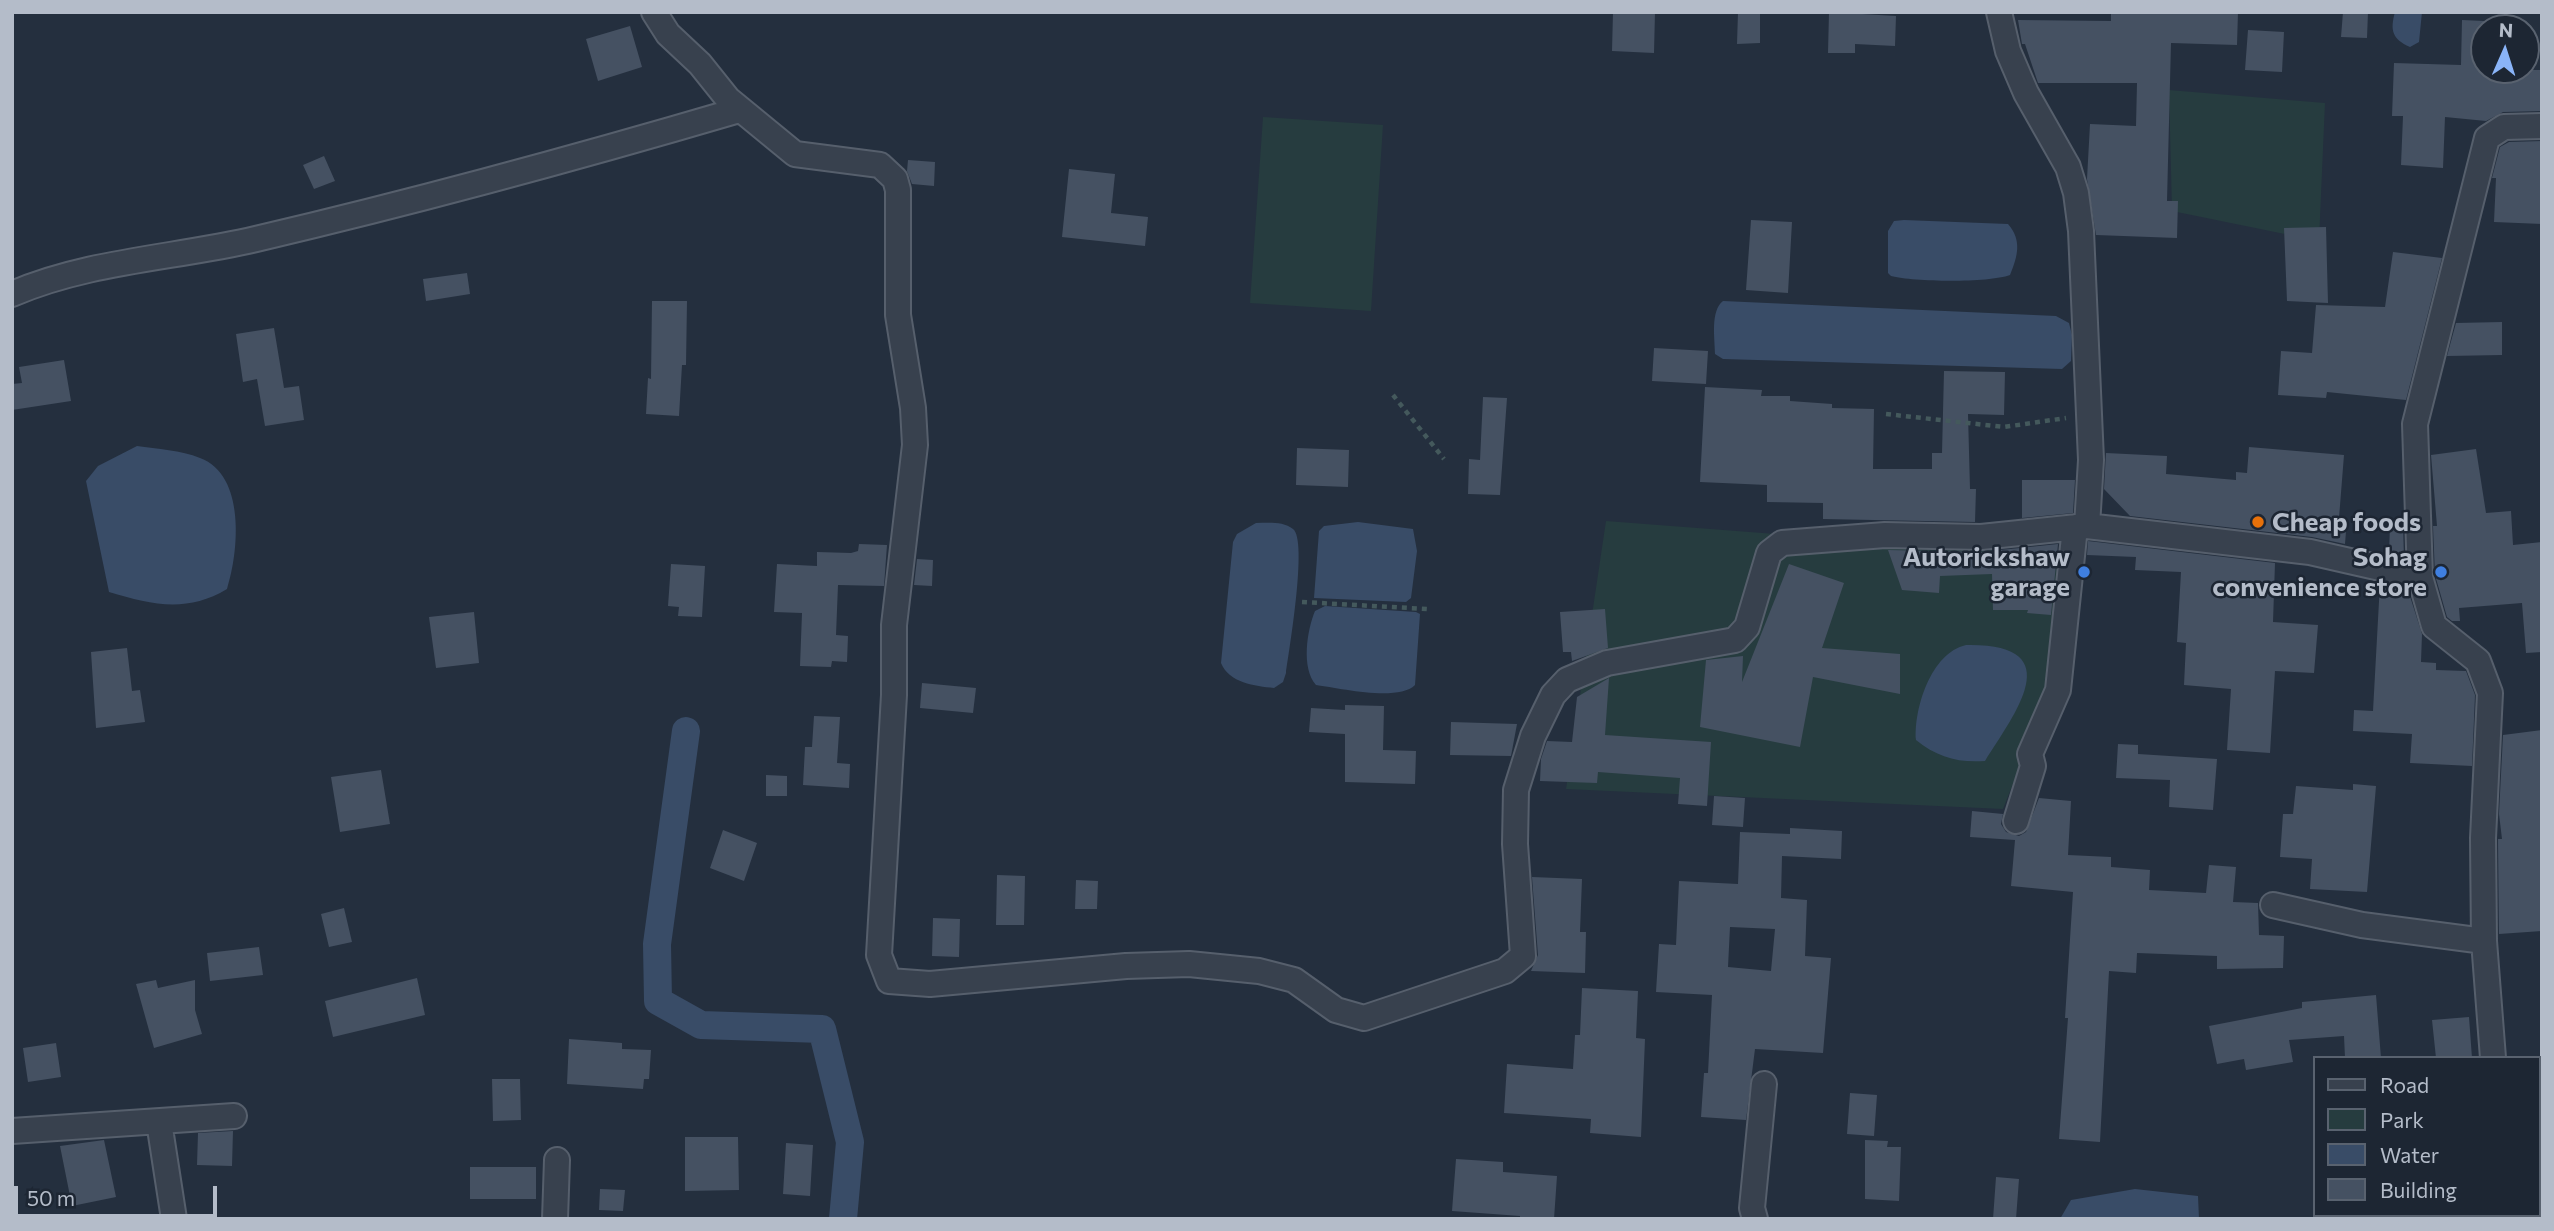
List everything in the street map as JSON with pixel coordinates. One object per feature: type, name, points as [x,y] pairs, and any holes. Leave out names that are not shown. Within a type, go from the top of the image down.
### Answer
[{"type":"street","points":[[654,12],[668,34],[700,64],[739,110],[795,155],[880,165],[895,179],[898,190],[898,315],[913,408],[915,445],[894,625],[894,708],[879,955],[889,981],[930,984],[1126,966],[1189,964],[1259,971],[1294,980],[1336,1010],[1364,1018],[1505,971],[1523,956],[1515,844],[1516,790],[1533,736],[1553,695],[1567,680],[1607,663],[1735,640],[1747,627],[1769,553],[1782,543],[1885,535],[1981,537],[2081,527],[2310,552],[2420,577]]},
{"type":"street","points":[[1999,12],[2008,51],[2026,93],[2068,167],[2076,193],[2081,231],[2091,460],[2059,690],[2030,754],[2033,766],[2016,821]]},
{"type":"street","points":[[12,295],[64,276],[252,240],[527,172],[739,110]]},
{"type":"street","points":[[2493,1056],[2484,941],[2483,838],[2490,693],[2478,661],[2434,626],[2420,577],[2415,424],[2487,138],[2504,127],[2542,126]]},
{"type":"street","points":[[2273,905],[2362,925],[2484,941]]},
{"type":"street","points":[[1755,1219],[1752,1208],[1764,1084]]},
{"type":"street","points":[[12,1131],[234,1116]]},
{"type":"street","points":[[159,1122],[174,1219]]},
{"type":"street","points":[[555,1219],[557,1160]]},
{"type":"path","points":[[1392,395],[1444,459]]},
{"type":"path","points":[[1886,414],[2004,427],[2087,415]]},
{"type":"path","points":[[1302,603],[1427,609]]},
{"type":"green space","points":[[2169,90],[2325,103],[2319,241],[2172,211]]},
{"type":"green space","points":[[1263,117],[1383,125],[1371,311],[1250,303]]},
{"type":"green space","points":[[1606,521],[2063,556],[2054,680],[2003,809],[1566,789]]},
{"type":"water","points":[[2395,12],[2422,12],[2419,42],[2410,47],[2399,41],[2393,29]]},
{"type":"water","points":[[1894,221],[2008,224],[2017,242],[2010,275],[1951,281],[1891,276],[1888,273],[1888,231]]},
{"type":"water","points":[[1723,301],[2056,316],[2069,323],[2072,335],[2071,361],[2062,369],[1723,359],[1715,354],[1714,333],[1716,311]]},
{"type":"water","points":[[137,446],[193,455],[215,467],[225,480],[232,497],[236,536],[227,589],[212,597],[183,604],[155,603],[109,592],[86,481],[98,466]]},
{"type":"water","points":[[1358,522],[1413,529],[1417,551],[1411,598],[1406,602],[1314,598],[1319,531],[1324,526]]},
{"type":"water","points":[[1256,523],[1275,523],[1293,529],[1299,553],[1286,673],[1283,682],[1274,688],[1236,679],[1221,663],[1233,542],[1237,534]]},
{"type":"water","points":[[1325,606],[1420,614],[1415,685],[1396,693],[1382,693],[1316,685],[1308,669],[1308,638],[1315,611]]},
{"type":"water","points":[[1966,645],[1998,647],[2017,656],[2026,668],[2026,684],[2020,703],[1985,761],[1948,758],[1916,740],[1918,713],[1934,670],[1954,650]]},
{"type":"water","points":[[2135,1189],[2198,1196],[2199,1219],[2060,1219],[2071,1200]]},
{"type":"building","points":[[1613,12],[1655,12],[1654,53],[1612,51]]},
{"type":"building","points":[[1738,12],[1760,12],[1760,43],[1737,44]]},
{"type":"building","points":[[1829,12],[1896,16],[1895,46],[1855,44],[1855,53],[1828,53]]},
{"type":"building","points":[[2111,12],[2238,12],[2237,45],[2171,43],[2167,201],[2178,201],[2177,238],[2096,235],[2087,179],[2090,124],[2136,126],[2137,83],[2038,83],[2025,44],[2022,44],[2018,20],[2111,21]]},
{"type":"building","points":[[2343,12],[2368,12],[2367,38],[2341,37]]},
{"type":"building","points":[[2462,20],[2470,20],[2470,84],[2540,84],[2542,70],[2542,111],[2503,112],[2486,121],[2445,117],[2443,168],[2401,165],[2403,116],[2392,116],[2394,63],[2461,65]]},
{"type":"building","points":[[630,26],[642,67],[598,81],[586,39]]},
{"type":"building","points":[[2248,30],[2284,32],[2282,72],[2245,70]]},
{"type":"building","points":[[2542,141],[2542,224],[2494,222],[2496,178],[2492,178],[2500,147],[2509,142]]},
{"type":"building","points":[[324,156],[335,181],[314,189],[303,165]]},
{"type":"building","points":[[908,160],[935,162],[934,186],[912,184],[907,171]]},
{"type":"building","points":[[1069,169],[1115,174],[1111,213],[1148,217],[1145,246],[1062,237]]},
{"type":"building","points":[[1751,220],[1792,222],[1788,293],[1746,290]]},
{"type":"building","points":[[2326,227],[2328,303],[2287,301],[2284,228]]},
{"type":"building","points":[[2393,252],[2442,258],[2406,400],[2327,392],[2326,398],[2278,395],[2281,351],[2312,353],[2316,305],[2385,307]]},
{"type":"building","points":[[467,273],[470,294],[426,301],[423,279]]},
{"type":"building","points":[[652,301],[687,301],[686,365],[682,365],[679,416],[646,414],[648,378],[651,379]]},
{"type":"building","points":[[2502,322],[2502,355],[2447,356],[2456,323]]},
{"type":"building","points":[[274,328],[284,388],[299,386],[304,420],[265,426],[257,379],[243,382],[236,334]]},
{"type":"building","points":[[1654,348],[1708,351],[1706,384],[1652,381]]},
{"type":"building","points":[[64,360],[71,401],[12,410],[12,384],[22,383],[19,367]]},
{"type":"building","points":[[1944,371],[2005,372],[2004,415],[1968,414],[1970,489],[1976,489],[1975,522],[1823,519],[1823,503],[1767,502],[1767,485],[1700,482],[1705,387],[1762,390],[1761,396],[1790,396],[1790,401],[1832,404],[1832,408],[1874,409],[1873,469],[1932,469],[1932,453],[1942,453]]},
{"type":"building","points":[[1483,397],[1507,398],[1500,495],[1468,494],[1469,459],[1480,460]]},
{"type":"building","points":[[2249,447],[2344,455],[2339,518],[2347,519],[2345,544],[2312,537],[2130,516],[2104,489],[2106,453],[2167,456],[2166,474],[2236,480],[2236,472],[2247,473]]},
{"type":"building","points":[[1297,448],[1349,450],[1348,487],[1296,485]]},
{"type":"building","points":[[2476,449],[2486,513],[2511,511],[2513,545],[2542,542],[2542,652],[2526,653],[2522,603],[2459,608],[2460,621],[2452,621],[2447,617],[2435,575],[2433,526],[2437,526],[2431,455]]},
{"type":"building","points":[[2022,480],[2075,480],[2073,513],[2022,518]]},
{"type":"building","points":[[2390,524],[2403,525],[2404,558],[2389,555]]},
{"type":"building","points":[[2088,541],[2275,563],[2273,622],[2318,625],[2314,673],[2275,671],[2270,753],[2227,750],[2231,689],[2184,685],[2186,643],[2177,642],[2181,572],[2135,570],[2136,557],[2087,555]]},
{"type":"building","points":[[859,544],[887,545],[884,586],[838,585],[836,635],[848,636],[847,662],[832,661],[831,667],[800,666],[802,613],[774,612],[777,564],[817,566],[817,552],[851,553],[858,551]]},
{"type":"building","points":[[2058,544],[2051,615],[2027,613],[2028,610],[1993,610],[1992,574],[1940,576],[1939,593],[1902,590],[1888,550],[1981,552]]},
{"type":"building","points":[[917,559],[933,560],[932,586],[914,585]]},
{"type":"building","points":[[671,564],[705,566],[702,617],[678,616],[679,607],[668,606]]},
{"type":"building","points":[[1789,564],[1844,583],[1822,648],[1900,654],[1900,694],[1813,677],[1800,747],[1700,727],[1706,660],[1743,656],[1742,682]]},
{"type":"building","points":[[2380,583],[2408,590],[2422,634],[2421,662],[2436,663],[2436,670],[2466,671],[2475,695],[2472,766],[2410,763],[2412,734],[2353,731],[2354,710],[2373,711]]},
{"type":"building","points":[[1605,609],[1608,648],[1572,661],[1571,652],[1563,652],[1560,612]]},
{"type":"building","points":[[474,612],[479,663],[436,668],[429,617]]},
{"type":"building","points":[[127,648],[132,691],[140,690],[145,722],[96,728],[91,652]]},
{"type":"building","points":[[1609,678],[1605,735],[1711,742],[1707,806],[1678,804],[1680,778],[1598,772],[1597,783],[1540,781],[1541,759],[1547,741],[1572,742],[1577,697]]},
{"type":"building","points":[[922,683],[976,688],[973,713],[920,708]]},
{"type":"building","points":[[1345,705],[1384,706],[1383,750],[1416,751],[1415,784],[1345,782],[1345,734],[1309,732],[1311,708],[1345,710]]},
{"type":"building","points":[[814,716],[840,717],[837,763],[850,764],[849,788],[803,785],[805,747],[812,747]]},
{"type":"building","points":[[1451,722],[1517,724],[1511,756],[1450,755]]},
{"type":"building","points":[[2542,730],[2542,931],[2499,934],[2498,839],[2502,839],[2499,814],[2503,735]]},
{"type":"building","points":[[2118,744],[2138,745],[2138,754],[2217,759],[2213,810],[2169,807],[2170,780],[2116,778]]},
{"type":"building","points":[[381,770],[390,824],[340,832],[331,777]]},
{"type":"building","points":[[766,775],[787,776],[787,796],[766,796]]},
{"type":"building","points":[[2353,784],[2376,786],[2367,892],[2310,889],[2312,859],[2280,857],[2283,814],[2293,814],[2296,786],[2353,790]]},
{"type":"building","points":[[1714,796],[1745,798],[1743,827],[1712,825]]},
{"type":"building","points":[[2039,798],[2071,801],[2068,855],[2111,857],[2111,867],[2150,870],[2149,890],[2206,893],[2209,865],[2236,867],[2233,902],[2258,903],[2259,935],[2284,936],[2283,968],[2217,969],[2217,956],[2137,953],[2136,973],[2109,971],[2100,1142],[2059,1139],[2068,1018],[2065,1018],[2073,892],[2011,886],[2015,840],[1970,837],[1972,811],[2003,814],[2001,824],[2006,832],[2019,836],[2026,832]]},
{"type":"building","points":[[1790,828],[1842,831],[1841,859],[1782,856],[1781,898],[1807,900],[1805,956],[1831,958],[1823,1053],[1755,1049],[1746,1120],[1701,1117],[1704,1073],[1708,1073],[1712,995],[1656,992],[1659,944],[1676,945],[1679,881],[1738,884],[1740,832],[1790,834]],"holes":[[[1730,927],[1775,929],[1771,971],[1728,967]]]},
{"type":"building","points":[[723,830],[757,843],[744,881],[710,868]]},
{"type":"building","points":[[997,875],[1025,876],[1024,925],[996,925]]},
{"type":"building","points":[[1532,877],[1582,879],[1580,932],[1586,932],[1585,973],[1531,971],[1538,955]]},
{"type":"building","points":[[1076,880],[1098,881],[1097,909],[1075,909]]},
{"type":"building","points":[[344,908],[352,942],[329,947],[321,914]]},
{"type":"building","points":[[933,918],[960,919],[959,957],[932,956]]},
{"type":"building","points":[[259,947],[263,975],[210,981],[207,953]]},
{"type":"building","points":[[417,978],[425,1015],[333,1037],[325,1001]]},
{"type":"building","points":[[156,980],[158,988],[195,980],[195,1010],[202,1034],[154,1048],[136,984]]},
{"type":"building","points":[[1582,988],[1638,991],[1636,1038],[1645,1039],[1641,1137],[1590,1133],[1591,1119],[1504,1113],[1507,1064],[1573,1069],[1575,1035],[1580,1035]]},
{"type":"building","points":[[2376,995],[2381,1056],[2345,1056],[2344,1036],[2289,1040],[2293,1062],[2246,1070],[2244,1059],[2217,1064],[2209,1026],[2302,1008],[2302,1002]]},
{"type":"building","points":[[2469,1017],[2472,1056],[2436,1056],[2432,1020]]},
{"type":"building","points":[[569,1039],[622,1043],[622,1049],[651,1050],[649,1079],[644,1079],[643,1089],[567,1084]]},
{"type":"building","points":[[56,1043],[61,1077],[28,1082],[23,1048]]},
{"type":"building","points":[[492,1079],[520,1079],[521,1120],[493,1121]]},
{"type":"building","points":[[1850,1093],[1877,1095],[1874,1136],[1847,1134]]},
{"type":"building","points":[[233,1131],[232,1166],[197,1165],[198,1133]]},
{"type":"building","points":[[685,1137],[738,1137],[739,1190],[685,1191]]},
{"type":"building","points":[[104,1140],[116,1197],[72,1206],[60,1146]]},
{"type":"building","points":[[1865,1140],[1888,1141],[1887,1147],[1901,1147],[1899,1201],[1865,1199]]},
{"type":"building","points":[[786,1143],[813,1145],[810,1196],[783,1194]]},
{"type":"building","points":[[1456,1159],[1503,1162],[1503,1172],[1557,1176],[1554,1219],[1520,1219],[1520,1216],[1452,1211]]},
{"type":"building","points":[[470,1167],[536,1167],[536,1199],[470,1199]]},
{"type":"building","points":[[1996,1177],[2019,1179],[2016,1219],[1993,1219]]},
{"type":"building","points":[[600,1189],[625,1190],[623,1211],[599,1210]]},
{"type":"waterway","points":[[686,731],[657,944],[658,1001],[701,1025],[822,1029],[850,1142],[843,1219]]},
{"type":"place","name":"Cheap foods","points":[[2258,522]]},
{"type":"place","name":"Autorickshaw garage","points":[[2084,572]]},
{"type":"place","name":"Sohag convenience store","points":[[2441,572]]}]
